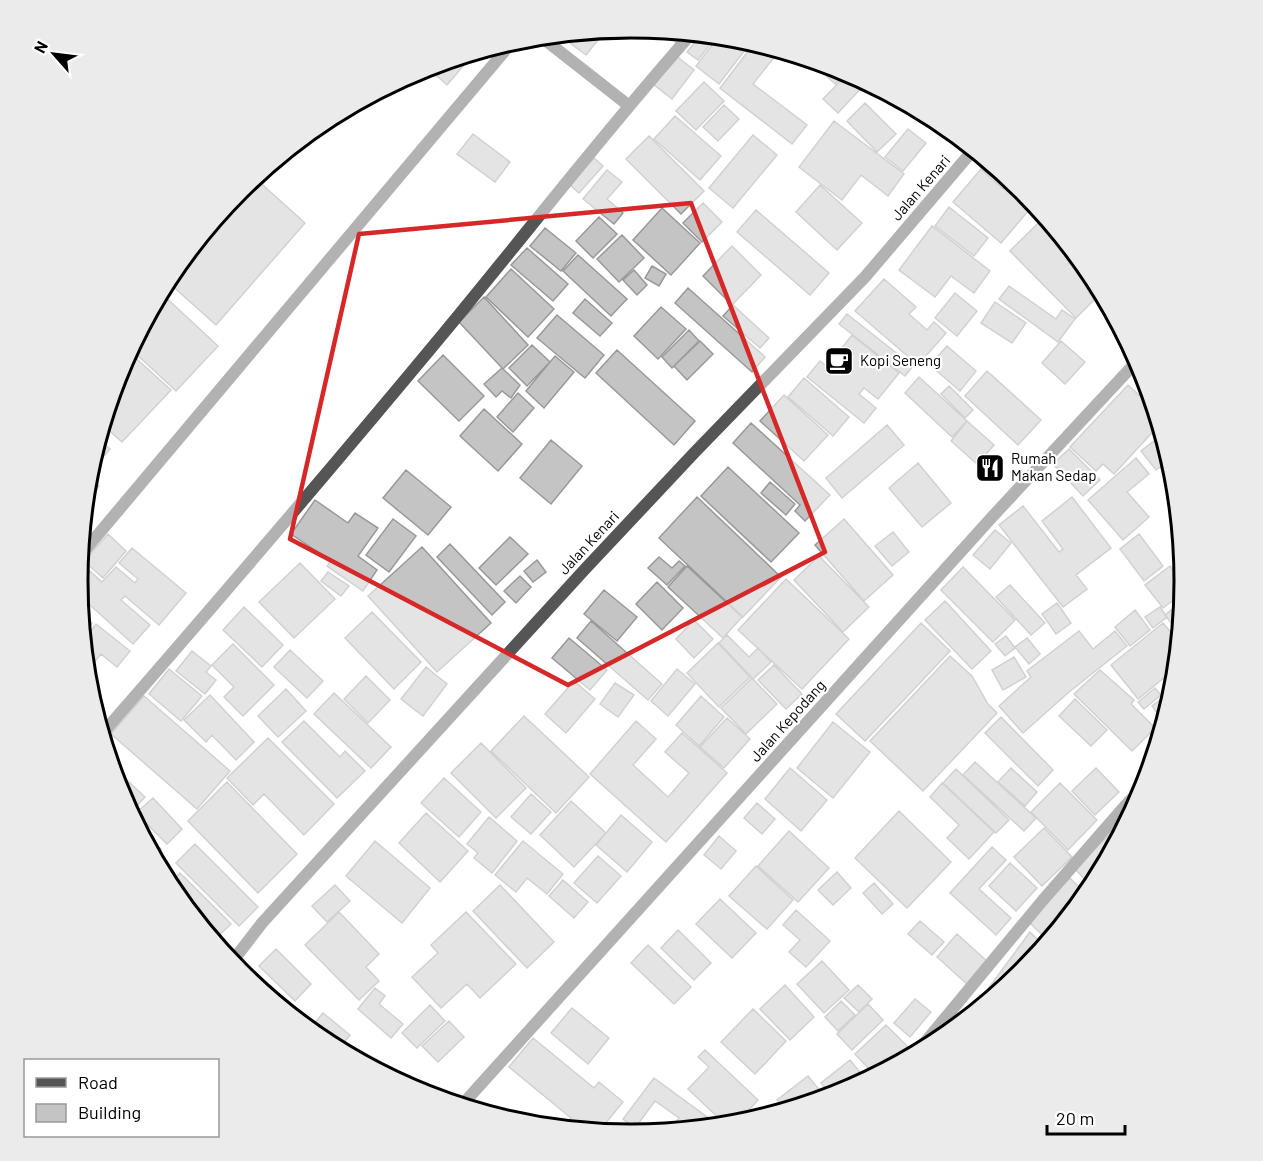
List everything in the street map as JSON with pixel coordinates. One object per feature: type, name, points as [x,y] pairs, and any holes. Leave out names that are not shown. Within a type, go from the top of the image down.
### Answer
[{"type":"street","points":[[109,726],[244,572],[420,361],[628,105],[685,41]]},
{"type":"street","points":[[550,44],[628,105]]},
{"type":"street","points":[[90,544],[503,53]]},
{"type":"street","name":"Jalan Kenari","points":[[238,954],[262,923],[586,568],[865,276],[969,155]]},
{"type":"street","name":"Jalan Kepodang","points":[[468,1098],[993,516],[1131,368]]},
{"type":"street","points":[[934,1031],[1043,900],[1126,805]]},
{"type":"highlighted area","points":[[691,203],[825,552],[568,685],[290,539],[359,234]]},
{"type":"building","points":[[599,39],[586,55],[568,41]]},
{"type":"building","points":[[695,41],[711,43],[698,60],[687,52]]},
{"type":"building","points":[[713,44],[745,50],[719,84],[696,66]]},
{"type":"building","points":[[748,51],[775,57],[753,84],[807,125],[792,144],[720,88]]},
{"type":"building","points":[[675,55],[694,70],[672,99],[653,84]]},
{"type":"building","points":[[465,64],[447,85],[435,75]]},
{"type":"building","points":[[823,73],[839,79],[835,84]]},
{"type":"building","points":[[841,80],[861,88],[838,113],[823,99]]},
{"type":"building","points":[[704,82],[724,101],[696,130],[676,111]]},
{"type":"building","points":[[865,103],[896,134],[877,152],[847,121]]},
{"type":"building","points":[[724,105],[739,119],[718,141],[703,127]]},
{"type":"building","points":[[675,116],[721,156],[700,180],[654,139]]},
{"type":"building","points":[[834,121],[904,174],[888,196],[861,175],[842,200],[799,167]]},
{"type":"building","points":[[908,129],[926,143],[903,171],[885,157]]},
{"type":"building","points":[[473,134],[510,162],[495,182],[457,154]]},
{"type":"building","points":[[753,135],[777,155],[733,208],[709,188]]},
{"type":"building","points":[[649,136],[704,191],[681,214],[626,159]]},
{"type":"building","points":[[594,158],[603,166],[579,193],[570,185]]},
{"type":"building","points":[[981,165],[990,172],[1001,184],[980,167]]},
{"type":"building","points":[[981,169],[1003,189],[1005,187],[1029,211],[1001,243],[953,202]]},
{"type":"building","points":[[607,170],[622,182],[607,199],[623,213],[614,224],[583,199]]},
{"type":"building","points":[[261,184],[305,223],[216,325],[174,288],[223,222]]},
{"type":"building","points":[[820,185],[862,223],[837,250],[796,212]]},
{"type":"building","points":[[703,203],[722,222],[702,242],[683,223]]},
{"type":"building","points":[[949,207],[988,238],[974,256],[935,226]]},
{"type":"building","points":[[662,208],[700,243],[671,275],[633,240]]},
{"type":"building","points":[[756,210],[829,273],[810,295],[737,232]]},
{"type":"building","points":[[599,217],[617,234],[593,258],[576,241]]},
{"type":"building","points":[[1040,222],[1095,299],[1076,318],[1010,251]]},
{"type":"building","points":[[932,226],[990,271],[974,293],[951,276],[935,297],[899,270]]},
{"type":"building","points":[[545,228],[576,253],[561,271],[530,246]]},
{"type":"building","points":[[622,235],[644,258],[619,282],[597,259]]},
{"type":"building","points":[[732,246],[761,275],[732,305],[703,276]]},
{"type":"building","points":[[527,248],[568,284],[553,301],[511,265]]},
{"type":"building","points":[[578,255],[627,299],[611,316],[563,271]]},
{"type":"building","points":[[652,266],[666,274],[659,286],[645,278]]},
{"type":"building","points":[[511,269],[554,309],[528,337],[486,297]]},
{"type":"building","points":[[634,270],[647,285],[637,295],[623,280]]},
{"type":"building","points":[[884,279],[916,307],[909,314],[927,330],[934,322],[946,333],[918,365],[855,311]]},
{"type":"building","points":[[1009,286],[1056,319],[1062,310],[1075,319],[1058,342],[999,299]]},
{"type":"building","points":[[688,288],[765,357],[752,372],[675,303]]},
{"type":"building","points":[[955,293],[977,311],[957,336],[935,318]]},
{"type":"building","points":[[484,297],[528,345],[503,369],[459,322]]},
{"type":"building","points":[[167,299],[218,346],[176,391],[138,355]]},
{"type":"building","points":[[585,299],[612,323],[600,336],[573,313]]},
{"type":"building","points":[[995,302],[1026,323],[1012,343],[981,323]]},
{"type":"building","points":[[733,305],[769,338],[760,348],[723,316]]},
{"type":"building","points":[[661,307],[686,329],[658,359],[634,336]]},
{"type":"building","points":[[847,314],[913,366],[905,376],[839,324]]},
{"type":"building","points":[[557,315],[604,355],[585,378],[537,338]]},
{"type":"building","points":[[689,330],[699,341],[672,368],[662,357]]},
{"type":"building","points":[[852,335],[899,373],[878,399],[864,388],[859,394],[876,408],[864,423],[807,377],[820,361],[829,368],[832,364],[830,363]]},
{"type":"building","points":[[700,341],[713,354],[687,380],[674,366]]},
{"type":"building","points":[[1061,341],[1085,362],[1065,384],[1042,363]]},
{"type":"building","points":[[532,345],[550,362],[527,386],[509,368]]},
{"type":"building","points":[[947,346],[976,371],[960,391],[930,365]]},
{"type":"building","points":[[617,350],[695,421],[674,445],[596,373]]},
{"type":"building","points":[[443,355],[484,396],[459,421],[418,381]]},
{"type":"building","points":[[555,356],[574,372],[544,408],[526,391]]},
{"type":"building","points":[[136,358],[171,390],[122,442],[110,431]]},
{"type":"building","points":[[502,368],[520,385],[511,398],[502,391],[496,397],[484,384]]},
{"type":"building","points":[[987,371],[1041,420],[1018,445],[965,396]]},
{"type":"building","points":[[919,377],[967,421],[952,437],[905,393]]},
{"type":"building","points":[[804,378],[849,417],[833,436],[788,397]]},
{"type":"building","points":[[1128,385],[1143,399],[1153,431],[1114,474],[1103,464],[1096,471],[1070,447]]},
{"type":"building","points":[[949,386],[973,410],[965,418],[941,394]]},
{"type":"building","points":[[518,393],[534,408],[513,432],[497,417]]},
{"type":"building","points":[[784,395],[828,435],[804,461],[760,421]]},
{"type":"building","points":[[484,409],[522,444],[498,471],[460,436]]},
{"type":"building","points":[[967,421],[994,445],[977,464],[951,441]]},
{"type":"building","points":[[751,423],[830,495],[805,521],[795,511],[800,505],[733,443]]},
{"type":"building","points":[[887,425],[904,445],[842,498],[826,478]]},
{"type":"building","points":[[551,440],[582,466],[551,504],[520,478]]},
{"type":"building","points":[[1156,440],[1162,465],[1156,470],[1141,451]]},
{"type":"building","points":[[106,445],[110,449],[103,457]]},
{"type":"building","points":[[1069,449],[1100,480],[1083,496],[1053,464]]},
{"type":"building","points":[[1136,458],[1149,474],[1127,492],[1149,517],[1123,540],[1088,500]]},
{"type":"building","points":[[918,463],[951,503],[922,527],[889,488]]},
{"type":"building","points":[[728,467],[799,533],[771,562],[701,496]]},
{"type":"building","points":[[406,470],[451,507],[428,535],[383,498]]},
{"type":"building","points":[[770,482],[795,504],[786,515],[761,493]]},
{"type":"building","points":[[697,497],[781,577],[743,617],[659,538]]},
{"type":"building","points":[[1072,497],[1111,548],[1076,575],[1087,589],[1063,607],[999,525],[1023,506],[1059,552],[1063,549],[1042,521]]},
{"type":"building","points":[[315,500],[348,523],[355,513],[378,528],[358,556],[377,570],[363,591],[327,566],[331,561],[291,534]]},
{"type":"building","points":[[393,519],[416,536],[389,572],[366,555]]},
{"type":"building","points":[[844,519],[893,575],[864,601],[815,545]]},
{"type":"building","points":[[995,530],[1011,543],[990,569],[973,555]]},
{"type":"building","points":[[893,532],[909,552],[892,566],[875,546]]},
{"type":"building","points":[[108,534],[126,551],[103,578],[89,565],[89,555]]},
{"type":"building","points":[[1139,534],[1163,566],[1144,581],[1120,549]]},
{"type":"building","points":[[510,537],[528,554],[496,585],[479,568]]},
{"type":"building","points":[[450,544],[505,602],[492,615],[437,557]]},
{"type":"building","points":[[422,547],[491,623],[437,672],[368,596]]},
{"type":"building","points":[[132,548],[186,593],[159,625],[125,596],[121,600],[150,625],[133,644],[89,604],[89,570],[102,582],[116,567],[135,583],[138,579],[119,563]]},
{"type":"building","points":[[819,556],[869,607],[843,632],[794,580]]},
{"type":"building","points":[[659,557],[672,568],[679,561],[685,566],[667,585],[648,568]]},
{"type":"building","points":[[537,560],[546,572],[533,582],[524,571]]},
{"type":"building","points":[[300,563],[335,599],[294,638],[259,602]]},
{"type":"building","points":[[687,566],[742,617],[723,638],[668,587]]},
{"type":"building","points":[[1170,566],[1174,571],[1173,600],[1163,608],[1145,585]]},
{"type":"building","points":[[963,567],[1015,620],[993,642],[941,590]]},
{"type":"building","points":[[328,572],[349,586],[341,596],[321,581]]},
{"type":"building","points":[[520,576],[531,587],[516,603],[504,591]]},
{"type":"building","points":[[786,579],[849,639],[802,689],[738,630]]},
{"type":"building","points":[[657,582],[683,608],[662,630],[636,604]]},
{"type":"building","points":[[1010,585],[1045,623],[1031,635],[996,597]]},
{"type":"building","points":[[604,590],[637,617],[617,641],[584,614]]},
{"type":"building","points":[[945,601],[991,651],[972,669],[925,620]]},
{"type":"building","points":[[1057,603],[1071,623],[1056,634],[1042,614]]},
{"type":"building","points":[[244,607],[283,645],[262,667],[223,630]]},
{"type":"building","points":[[1160,607],[1167,617],[1153,628],[1145,617]]},
{"type":"building","points":[[1173,609],[1172,624],[1165,615]]},
{"type":"building","points":[[1135,610],[1150,630],[1130,646],[1115,627]]},
{"type":"building","points":[[372,612],[421,662],[394,689],[345,638]]},
{"type":"building","points":[[694,620],[713,639],[694,658],[676,639]]},
{"type":"building","points":[[591,621],[662,684],[648,700],[577,638]]},
{"type":"building","points":[[921,623],[950,651],[865,741],[836,714]]},
{"type":"building","points":[[1163,623],[1172,633],[1166,676],[1138,699],[1111,665]]},
{"type":"building","points":[[96,624],[130,651],[117,667],[101,654],[95,662],[91,630]]},
{"type":"building","points":[[1079,631],[1093,649],[1115,631],[1127,646],[1069,692],[1023,733],[999,706],[1031,677],[1027,671]]},
{"type":"building","points":[[727,635],[749,657],[758,648],[771,662],[753,679],[719,643]]},
{"type":"building","points":[[1006,636],[1015,648],[1005,656],[995,644]]},
{"type":"building","points":[[569,638],[607,670],[590,690],[552,658]]},
{"type":"building","points":[[1027,638],[1040,654],[1029,664],[1015,647]]},
{"type":"building","points":[[718,643],[750,677],[719,707],[687,673]]},
{"type":"building","points":[[233,644],[274,685],[243,716],[224,697],[234,687],[212,665]]},
{"type":"building","points":[[290,650],[323,681],[307,698],[274,667]]},
{"type":"building","points":[[192,651],[211,666],[206,672],[216,680],[205,694],[176,671]]},
{"type":"building","points":[[950,656],[972,676],[988,704],[997,713],[923,791],[870,741]]},
{"type":"building","points":[[1014,657],[1026,677],[1003,690],[992,670]]},
{"type":"building","points":[[774,665],[802,694],[786,709],[758,680]]},
{"type":"building","points":[[426,667],[447,684],[423,716],[401,699]]},
{"type":"building","points":[[169,669],[202,696],[181,721],[149,694]]},
{"type":"building","points":[[677,669],[695,684],[668,716],[651,701]]},
{"type":"building","points":[[1100,670],[1134,700],[1131,704],[1154,727],[1154,730],[1132,751],[1074,694]]},
{"type":"building","points":[[366,676],[390,700],[368,723],[344,699]]},
{"type":"building","points":[[752,678],[777,704],[746,734],[721,708]]},
{"type":"building","points":[[574,681],[595,699],[566,733],[545,714]]},
{"type":"building","points":[[615,683],[634,695],[618,717],[600,704]]},
{"type":"building","points":[[1155,688],[1161,695],[1144,709],[1138,702]]},
{"type":"building","points":[[286,689],[306,711],[278,737],[258,716]]},
{"type":"building","points":[[334,693],[391,747],[371,768],[314,714]]},
{"type":"building","points":[[210,695],[254,742],[236,760],[212,735],[206,742],[184,720]]},
{"type":"building","points":[[144,696],[230,771],[197,809],[111,734]]},
{"type":"building","points":[[701,696],[724,717],[699,746],[676,725]]},
{"type":"building","points":[[1075,699],[1107,730],[1091,746],[1059,716]]},
{"type":"building","points":[[1161,699],[1158,714],[1152,706]]},
{"type":"building","points":[[524,716],[589,777],[556,813],[491,751]]},
{"type":"building","points":[[1001,717],[1053,770],[1038,786],[985,733]]},
{"type":"building","points":[[727,718],[750,739],[724,768],[700,747]]},
{"type":"building","points":[[304,721],[340,757],[345,751],[365,771],[337,798],[282,742]]},
{"type":"building","points":[[636,721],[656,739],[633,765],[668,797],[689,773],[665,752],[682,733],[727,773],[666,842],[590,774]]},
{"type":"building","points":[[833,722],[870,752],[833,798],[797,768]]},
{"type":"building","points":[[268,738],[334,804],[304,835],[264,794],[253,805],[227,778]]},
{"type":"building","points":[[481,743],[526,788],[496,818],[451,773]]},
{"type":"building","points":[[975,762],[1036,818],[1024,831],[963,775]]},
{"type":"building","points":[[790,768],[827,800],[801,831],[765,799]]},
{"type":"building","points":[[1011,768],[1037,792],[1025,806],[998,782]]},
{"type":"building","points":[[1096,768],[1119,792],[1095,815],[1072,791]]},
{"type":"building","points":[[956,769],[1009,820],[996,833],[943,783]]},
{"type":"building","points":[[444,778],[481,812],[459,837],[421,803]]},
{"type":"building","points":[[127,780],[145,797],[137,805]]},
{"type":"building","points":[[227,782],[297,854],[258,893],[188,821]]},
{"type":"building","points":[[942,783],[994,832],[969,859],[947,838],[959,825],[930,797]]},
{"type":"building","points":[[1060,783],[1097,820],[1068,850],[1031,812]]},
{"type":"building","points":[[531,794],[551,812],[531,834],[511,817]]},
{"type":"building","points":[[153,798],[182,829],[167,844],[144,821],[139,810]]},
{"type":"building","points":[[571,801],[606,833],[574,867],[540,835]]},
{"type":"building","points":[[757,803],[775,819],[762,834],[744,818]]},
{"type":"building","points":[[899,811],[951,862],[907,908],[855,858]]},
{"type":"building","points":[[426,813],[468,851],[440,882],[399,843]]},
{"type":"building","points":[[621,815],[652,842],[627,872],[596,845]]},
{"type":"building","points":[[489,817],[517,841],[492,873],[474,858],[478,853],[467,844]]},
{"type":"building","points":[[1044,828],[1072,857],[1042,886],[1014,857]]},
{"type":"building","points":[[1114,830],[1085,879],[1075,869]]},
{"type":"building","points":[[789,831],[829,868],[798,902],[758,866]]},
{"type":"building","points":[[719,836],[736,851],[721,869],[704,855]]},
{"type":"building","points":[[375,841],[430,888],[402,923],[346,876]]},
{"type":"building","points":[[523,841],[563,874],[547,894],[527,878],[516,892],[495,875]]},
{"type":"building","points":[[195,844],[258,907],[239,926],[176,863]]},
{"type":"building","points":[[992,847],[1006,860],[979,889],[1011,918],[996,935],[950,893]]},
{"type":"building","points":[[598,856],[621,876],[597,903],[574,883]]},
{"type":"building","points":[[1010,863],[1037,888],[1016,911],[989,886]]},
{"type":"building","points":[[756,866],[793,900],[767,929],[729,896]]},
{"type":"building","points":[[837,872],[851,888],[833,905],[818,890]]},
{"type":"building","points":[[180,873],[231,924],[220,935],[201,911],[177,876]]},
{"type":"building","points":[[1070,878],[1079,888],[1043,936],[1028,921]]},
{"type":"building","points":[[563,880],[588,902],[574,918],[549,896]]},
{"type":"building","points":[[874,883],[893,904],[882,914],[863,893]]},
{"type":"building","points":[[335,885],[350,901],[327,922],[312,906]]},
{"type":"building","points":[[500,885],[554,942],[527,968],[473,911]]},
{"type":"building","points":[[720,899],[756,933],[732,958],[696,924]]},
{"type":"building","points":[[796,910],[830,941],[806,967],[789,952],[800,940],[783,925]]},
{"type":"building","points":[[339,912],[379,954],[366,967],[379,981],[359,1000],[305,945]]},
{"type":"building","points":[[466,912],[516,964],[480,998],[467,984],[441,1008],[412,977],[438,953],[431,945]]},
{"type":"building","points":[[920,921],[944,942],[932,955],[908,934]]},
{"type":"building","points":[[678,930],[711,963],[694,980],[661,948]]},
{"type":"building","points":[[1030,932],[1038,940],[985,993]]},
{"type":"building","points":[[957,934],[989,963],[968,985],[937,957]]},
{"type":"building","points":[[648,945],[691,987],[674,1004],[631,963]]},
{"type":"building","points":[[276,949],[311,984],[295,1001],[259,966]]},
{"type":"building","points":[[822,961],[849,990],[824,1013],[797,984]]},
{"type":"building","points":[[785,985],[814,1017],[790,1040],[760,1009]]},
{"type":"building","points":[[858,985],[872,999],[859,1012],[844,998]]},
{"type":"building","points":[[375,988],[385,996],[379,1004],[403,1024],[391,1038],[358,1009]]},
{"type":"building","points":[[915,999],[931,1012],[910,1037],[894,1023]]},
{"type":"building","points":[[841,1001],[855,1015],[838,1031],[825,1017]]},
{"type":"building","points":[[868,1004],[883,1020],[852,1050],[837,1034]]},
{"type":"building","points":[[430,1005],[445,1021],[417,1048],[402,1033]]},
{"type":"building","points":[[572,1008],[609,1038],[588,1064],[551,1033]]},
{"type":"building","points":[[753,1009],[786,1041],[755,1074],[721,1042]]},
{"type":"building","points":[[323,1013],[350,1035],[345,1041],[316,1022]]},
{"type":"building","points":[[449,1021],[464,1037],[438,1062],[422,1046]]},
{"type":"building","points":[[886,1025],[908,1047],[869,1069],[855,1054]]},
{"type":"building","points":[[533,1038],[594,1088],[599,1082],[623,1102],[606,1123],[569,1120],[571,1118],[509,1067]]},
{"type":"building","points":[[705,1050],[758,1100],[748,1110],[717,1116],[688,1089],[709,1067],[698,1057]]},
{"type":"building","points":[[850,1060],[860,1073],[825,1088],[821,1083]]},
{"type":"building","points":[[808,1076],[819,1090],[779,1103],[777,1100]]},
{"type":"building","points":[[654,1078],[708,1118],[677,1121],[679,1118],[655,1101],[638,1124],[629,1124],[623,1119]]},
{"type":"place","name":"Kopi Seneng","points":[[839,361]]},
{"type":"place","name":"Rumah Makan Sedap","points":[[990,468]]}]
